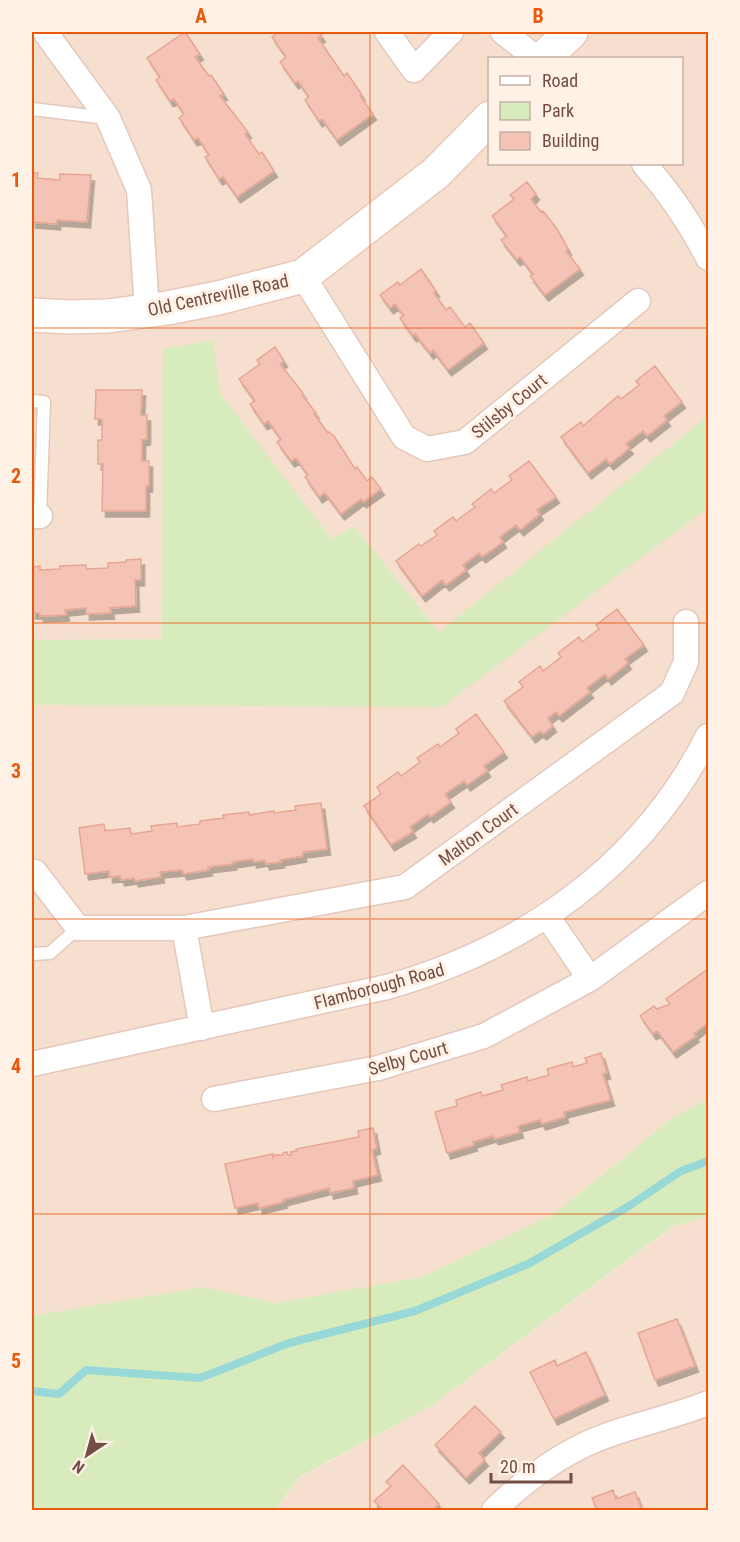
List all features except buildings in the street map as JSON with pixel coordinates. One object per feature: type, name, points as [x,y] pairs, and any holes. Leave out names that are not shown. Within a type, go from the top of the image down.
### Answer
[{"type":"street","points":[[45,32],[108,118],[139,190],[147,311]]},
{"type":"street","points":[[387,32],[414,70],[451,32]]},
{"type":"street","points":[[503,32],[535,57]]},
{"type":"street","points":[[545,57],[571,32]]},
{"type":"street","name":"Old Centreville Road","points":[[32,315],[70,317],[147,311],[218,298],[303,276],[436,173],[488,119]]},
{"type":"street","points":[[645,165],[694,230],[708,258]]},
{"type":"street","name":"Stilsby Court","points":[[303,276],[404,436],[427,449],[465,442],[639,301]]},
{"type":"street","name":"Malton Court","points":[[78,928],[184,928],[405,887],[672,693],[686,662],[686,622]]},
{"type":"street","name":"Flamborough Road","points":[[32,1064],[387,987],[423,977],[489,950],[547,916],[607,868],[653,820],[695,762],[708,736]]},
{"type":"street","points":[[32,872],[35,872],[78,928]]},
{"type":"street","name":"Selby Court","points":[[214,1099],[378,1068],[484,1036],[590,979],[708,893]]},
{"type":"street","points":[[547,916],[590,979]]},
{"type":"street","points":[[184,928],[202,1028]]},
{"type":"street","points":[[494,1510],[522,1483],[580,1447],[708,1403]]},
{"type":"lane","points":[[32,109],[108,118]]},
{"type":"lane","points":[[32,401],[44,402],[35,516]]},
{"type":"lane","points":[[32,954],[50,953],[78,928]]},
{"type":"shaded area","points":[[32,32],[708,32],[708,1099],[675,1116],[554,1214],[422,1277],[275,1303],[204,1287],[32,1316]]},
{"type":"shaded area","points":[[708,1216],[708,1510],[275,1510],[298,1479],[434,1404],[673,1227]]},
{"type":"green space","points":[[213,340],[220,393],[332,540],[354,526],[439,632],[708,416],[708,508],[442,707],[32,705],[32,640],[162,639],[163,349]]},
{"type":"green space","points":[[708,1099],[708,1216],[672,1227],[434,1404],[298,1478],[275,1510],[32,1510],[32,1316],[204,1287],[275,1303],[422,1277],[554,1214],[675,1116]]},
{"type":"waterway","points":[[32,1391],[59,1394],[86,1370],[200,1378],[289,1343],[415,1311],[528,1264],[629,1206],[681,1171],[708,1161]]}]
